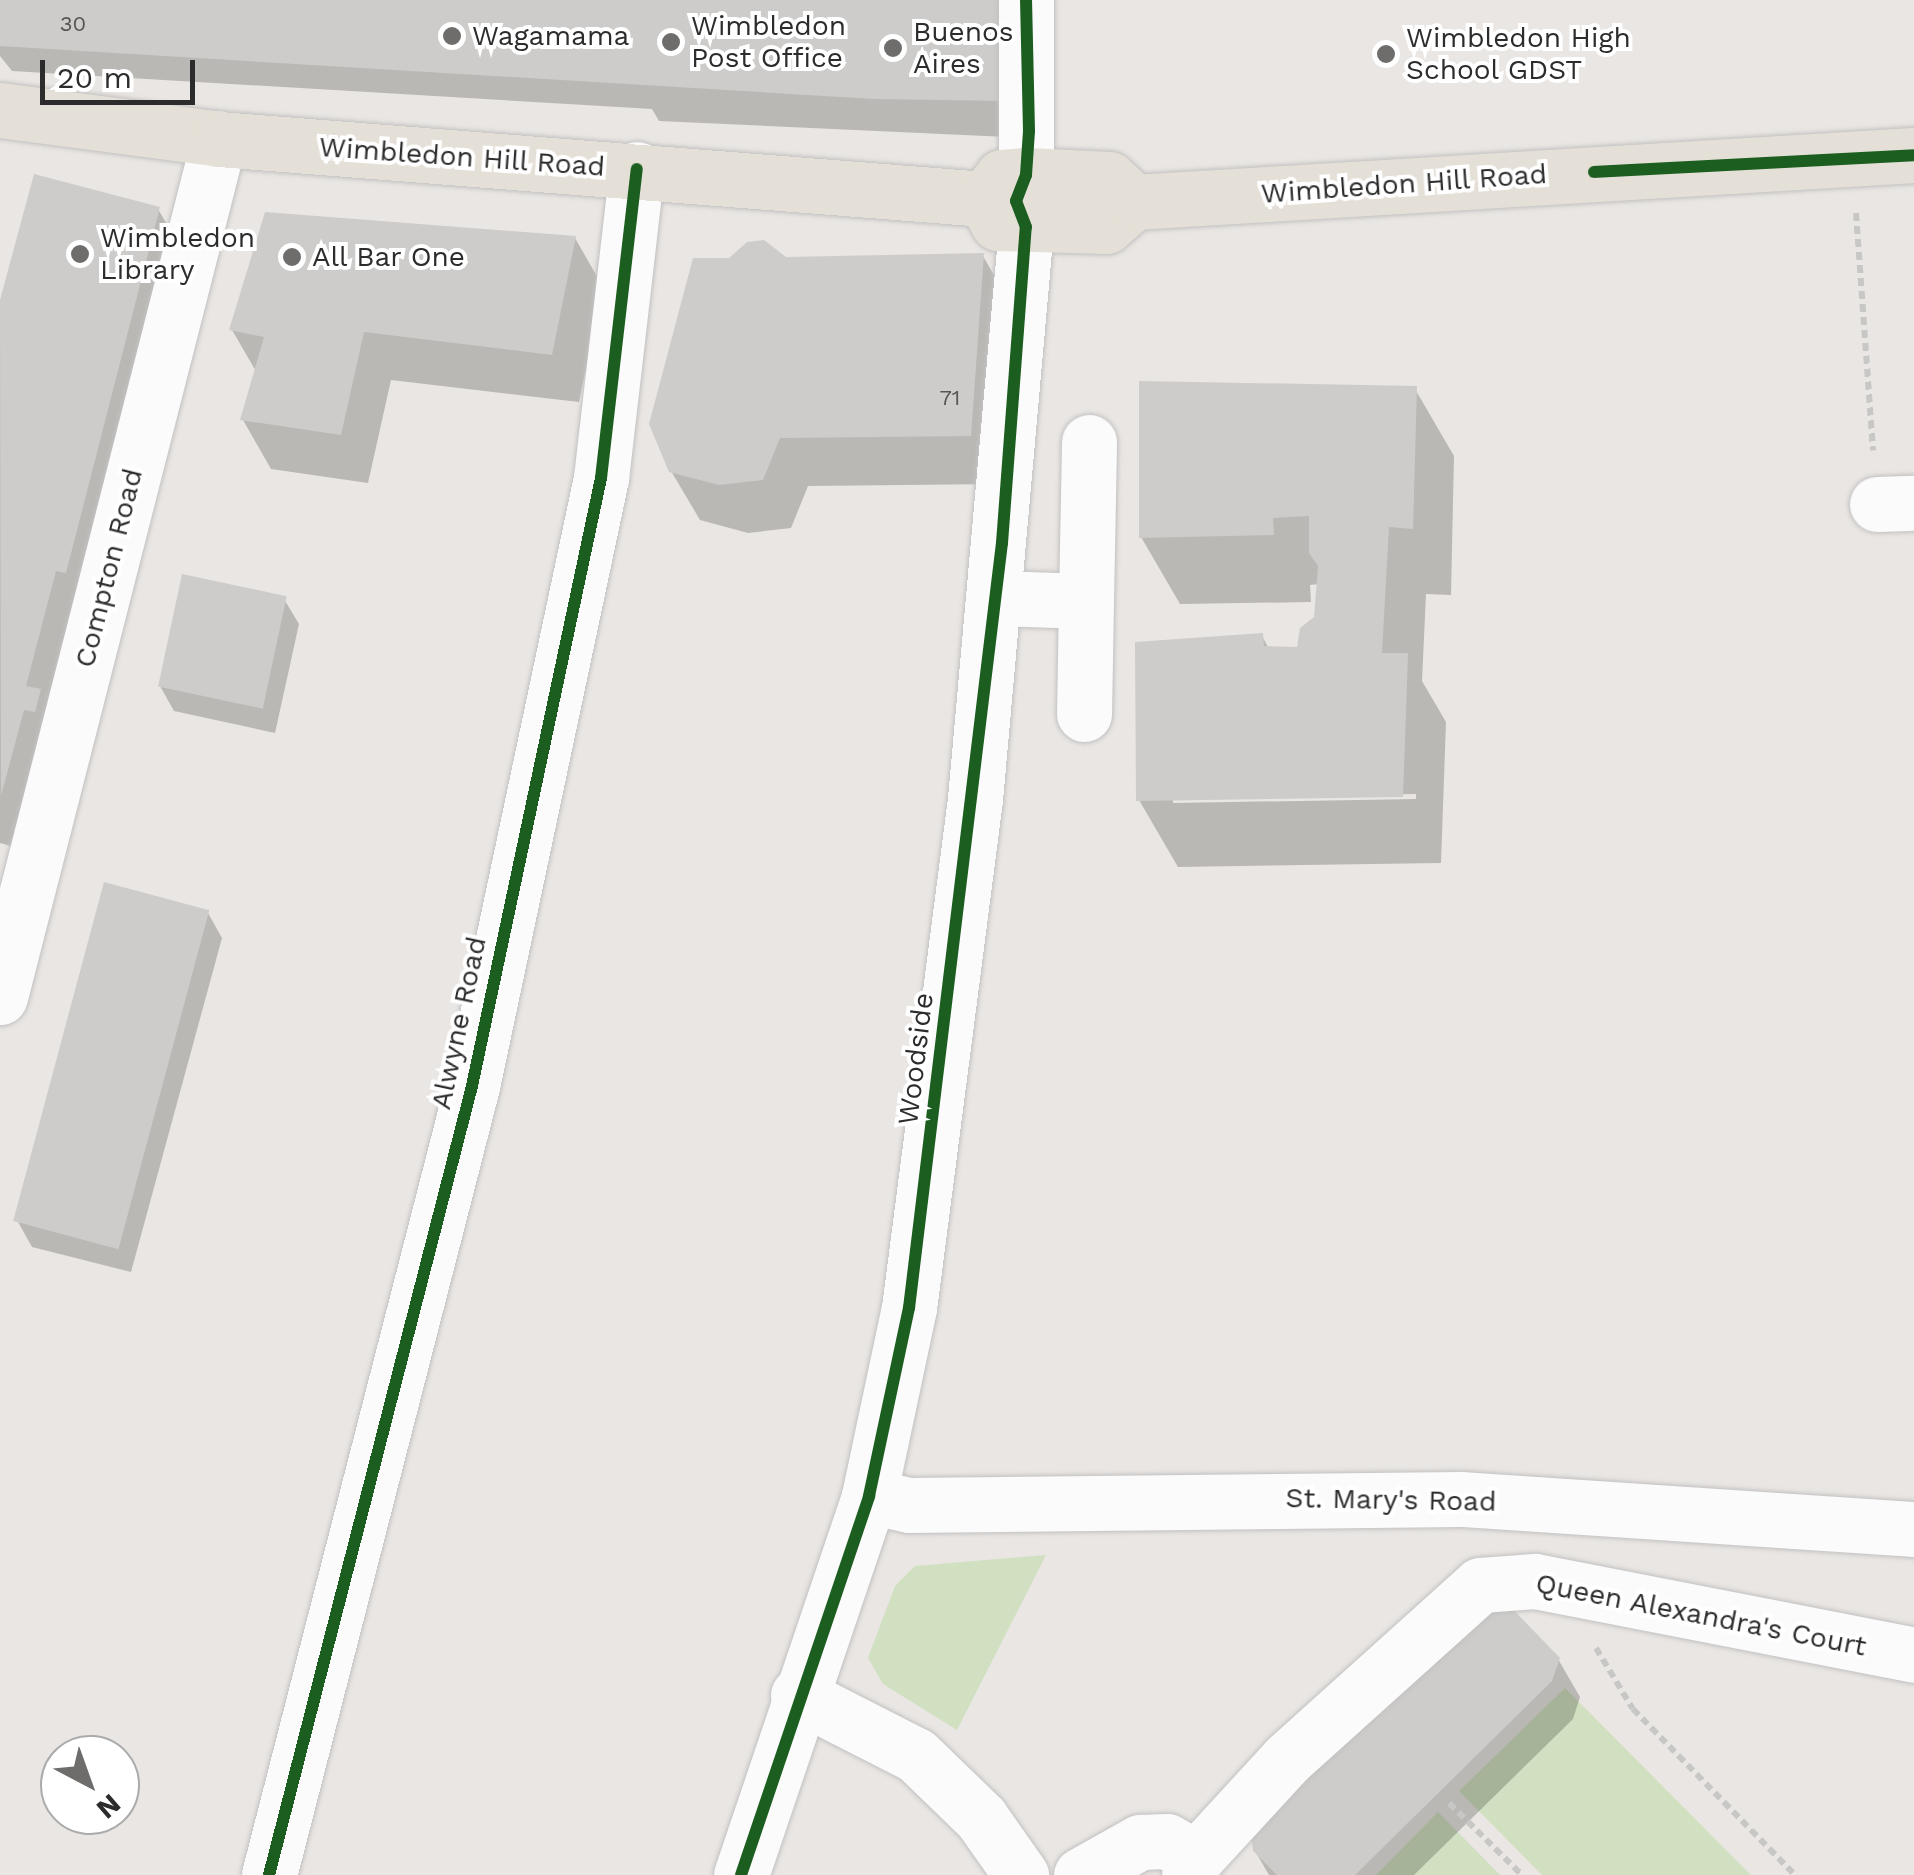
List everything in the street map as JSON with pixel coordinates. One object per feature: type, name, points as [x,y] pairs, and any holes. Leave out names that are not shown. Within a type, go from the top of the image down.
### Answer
[{"type":"main road","name":"Wimbledon Hill Road","points":[[0,110],[219,139],[1012,200],[1109,178],[1134,202],[1394,182],[1852,162],[1914,155]]},
{"type":"street","name":"Woodside","points":[[741,1875],[798,1695],[869,1496],[908,1308],[997,598],[1012,200],[1026,0]]},
{"type":"street","name":"Compton Road","points":[[0,997],[219,139]]},
{"type":"street","name":"Alwyne Road","points":[[269,1875],[472,1086],[601,478],[637,169]]},
{"type":"street","points":[[1084,714],[1089,442]]},
{"type":"street","points":[[997,598],[1086,600]]},
{"type":"street","name":"St. Mary's Road","points":[[869,1496],[909,1505],[1461,1499],[1914,1530]]},
{"type":"street","name":"Queen Alexandra's Court","points":[[1193,1866],[1287,1759],[1480,1585],[1535,1580],[1914,1655]]},
{"type":"street","points":[[798,1695],[916,1755],[981,1818],[1021,1875]]},
{"type":"street","points":[[1081,1875],[1140,1842],[1167,1840],[1193,1866]]},
{"type":"path","points":[[1852,162],[1895,504]]},
{"type":"path","points":[[1535,1580],[1610,1663],[1633,1709],[1789,1873]]},
{"type":"path","points":[[1449,1803],[1522,1875]]},
{"type":"green space","points":[[1046,1555],[957,1730],[883,1684],[868,1658],[895,1586],[915,1566]]},
{"type":"green space","points":[[1565,1688],[1751,1875],[1542,1875],[1459,1791]]},
{"type":"green space","points":[[1438,1812],[1500,1875],[1376,1875]]},
{"type":"building","points":[[0,0],[1010,0],[1008,101],[874,99],[0,46]]},
{"type":"building","points":[[34,174],[160,207],[66,573],[56,571],[26,686],[41,689],[35,712],[24,710],[1,796],[0,300]]},
{"type":"building","points":[[265,212],[576,236],[552,355],[364,332],[341,435],[240,420],[264,337],[229,330]]},
{"type":"building","points":[[764,240],[786,257],[984,253],[971,436],[780,438],[763,480],[719,485],[669,472],[649,424],[693,258],[729,258],[747,242]]},
{"type":"building","points":[[1139,381],[1417,386],[1413,529],[1389,527],[1382,653],[1408,653],[1403,797],[1136,801],[1135,642],[1263,633],[1264,646],[1297,647],[1300,628],[1314,617],[1318,566],[1309,553],[1309,516],[1273,518],[1274,535],[1139,538]]},
{"type":"building","points":[[182,574],[287,596],[263,709],[158,686]]},
{"type":"building","points":[[104,882],[209,910],[118,1249],[13,1221]]},
{"type":"building","points":[[1506,1602],[1560,1658],[1552,1681],[1355,1875],[1277,1875],[1253,1851],[1251,1833],[1487,1603]]},
{"type":"cycle path","points":[[741,1875],[869,1496],[909,1308],[1002,543],[1026,227],[1016,201],[1026,175],[1029,131],[1026,0]]},
{"type":"cycle path","points":[[1594,172],[1914,155]]},
{"type":"cycle path","points":[[269,1875],[472,1086],[601,478],[637,169]]},
{"type":"place","name":"Wagamama","points":[[452,36]]},
{"type":"place","name":"Wimbledon Post Office","points":[[671,42]]},
{"type":"place","name":"Buenos Aires","points":[[893,48]]},
{"type":"place","name":"Wimbledon High School GDST","points":[[1386,54]]},
{"type":"place","name":"Wimbledon Library","points":[[80,254]]},
{"type":"place","name":"All Bar One","points":[[292,257]]}]
